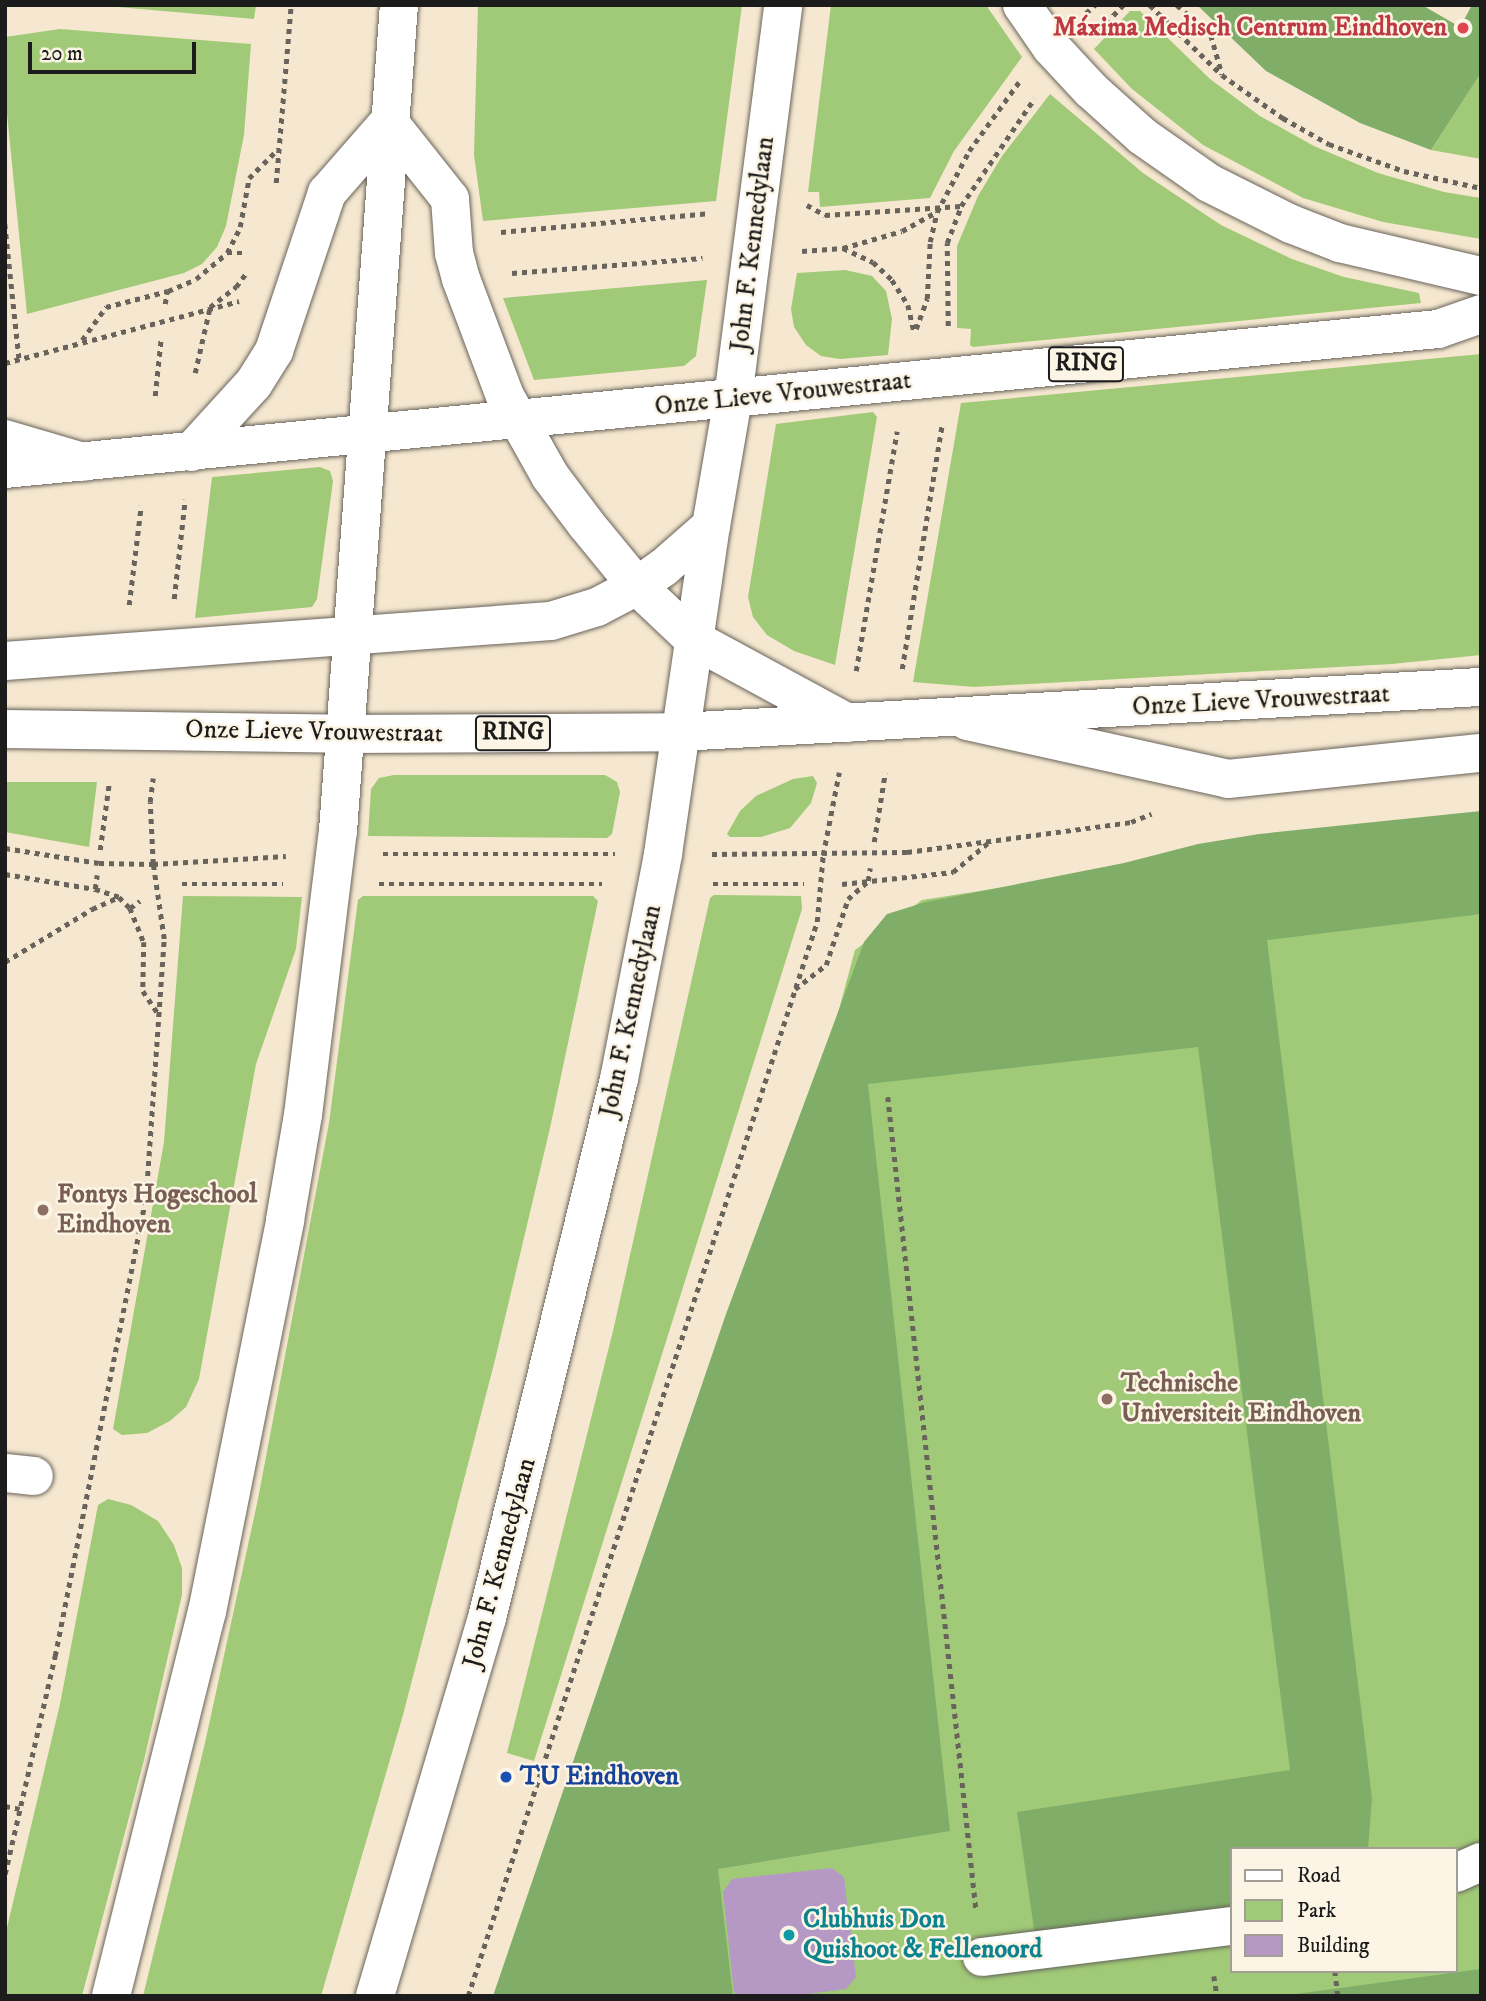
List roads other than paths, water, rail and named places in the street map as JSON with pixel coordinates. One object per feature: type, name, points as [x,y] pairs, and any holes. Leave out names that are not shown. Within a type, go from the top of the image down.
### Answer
[{"type":"main road","points":[[111,1996],[207,1612],[283,1233],[321,991],[346,734],[399,5]]},
{"type":"main road","name":"John F. Kennedylaan","points":[[375,1996],[487,1618],[546,1386],[618,1079],[663,854],[693,639],[733,398],[783,5]]},
{"type":"main road","points":[[1022,5],[1051,47],[1091,90],[1142,136],[1209,183],[1291,224],[1340,243],[1481,275]]},
{"type":"main road","points":[[389,122],[450,200],[454,253],[484,346],[517,419],[550,476],[637,586],[693,639],[848,723]]},
{"type":"main road","points":[[191,452],[254,383],[274,351],[327,193],[389,122]]},
{"type":"main road","name":"Onze Lieve Vrouwestraat","points":[[5,469],[1438,329],[1481,314]]},
{"type":"main road","name":"Onze Lieve Vrouwestraat","points":[[5,439],[83,462]]},
{"type":"main road","points":[[5,661],[551,621],[597,607],[637,586],[663,568],[711,526]]},
{"type":"main road","name":"Onze Lieve Vrouwestraat","points":[[5,729],[346,734],[680,732],[958,719],[1481,687]]},
{"type":"main road","name":"Onze Lieve Vrouwestraat","points":[[958,719],[1228,779],[1481,753]]},
{"type":"main road","points":[[1458,1872],[1481,1862]]},
{"type":"main road","points":[[982,1957],[1230,1926]]},
{"type":"place","name":"Máxima Medisch Centrum Eindhoven","points":[[1463,28]]},
{"type":"place","name":"Fontys Hogeschool Eindhoven","points":[[43,1210]]},
{"type":"place","name":"Technische Universiteit Eindhoven","points":[[1107,1399]]},
{"type":"place","name":"TU Eindhoven","points":[[506,1777]]},
{"type":"place","name":"Clubhuis Don Quishoot & Fellenoord","points":[[789,1935]]}]
